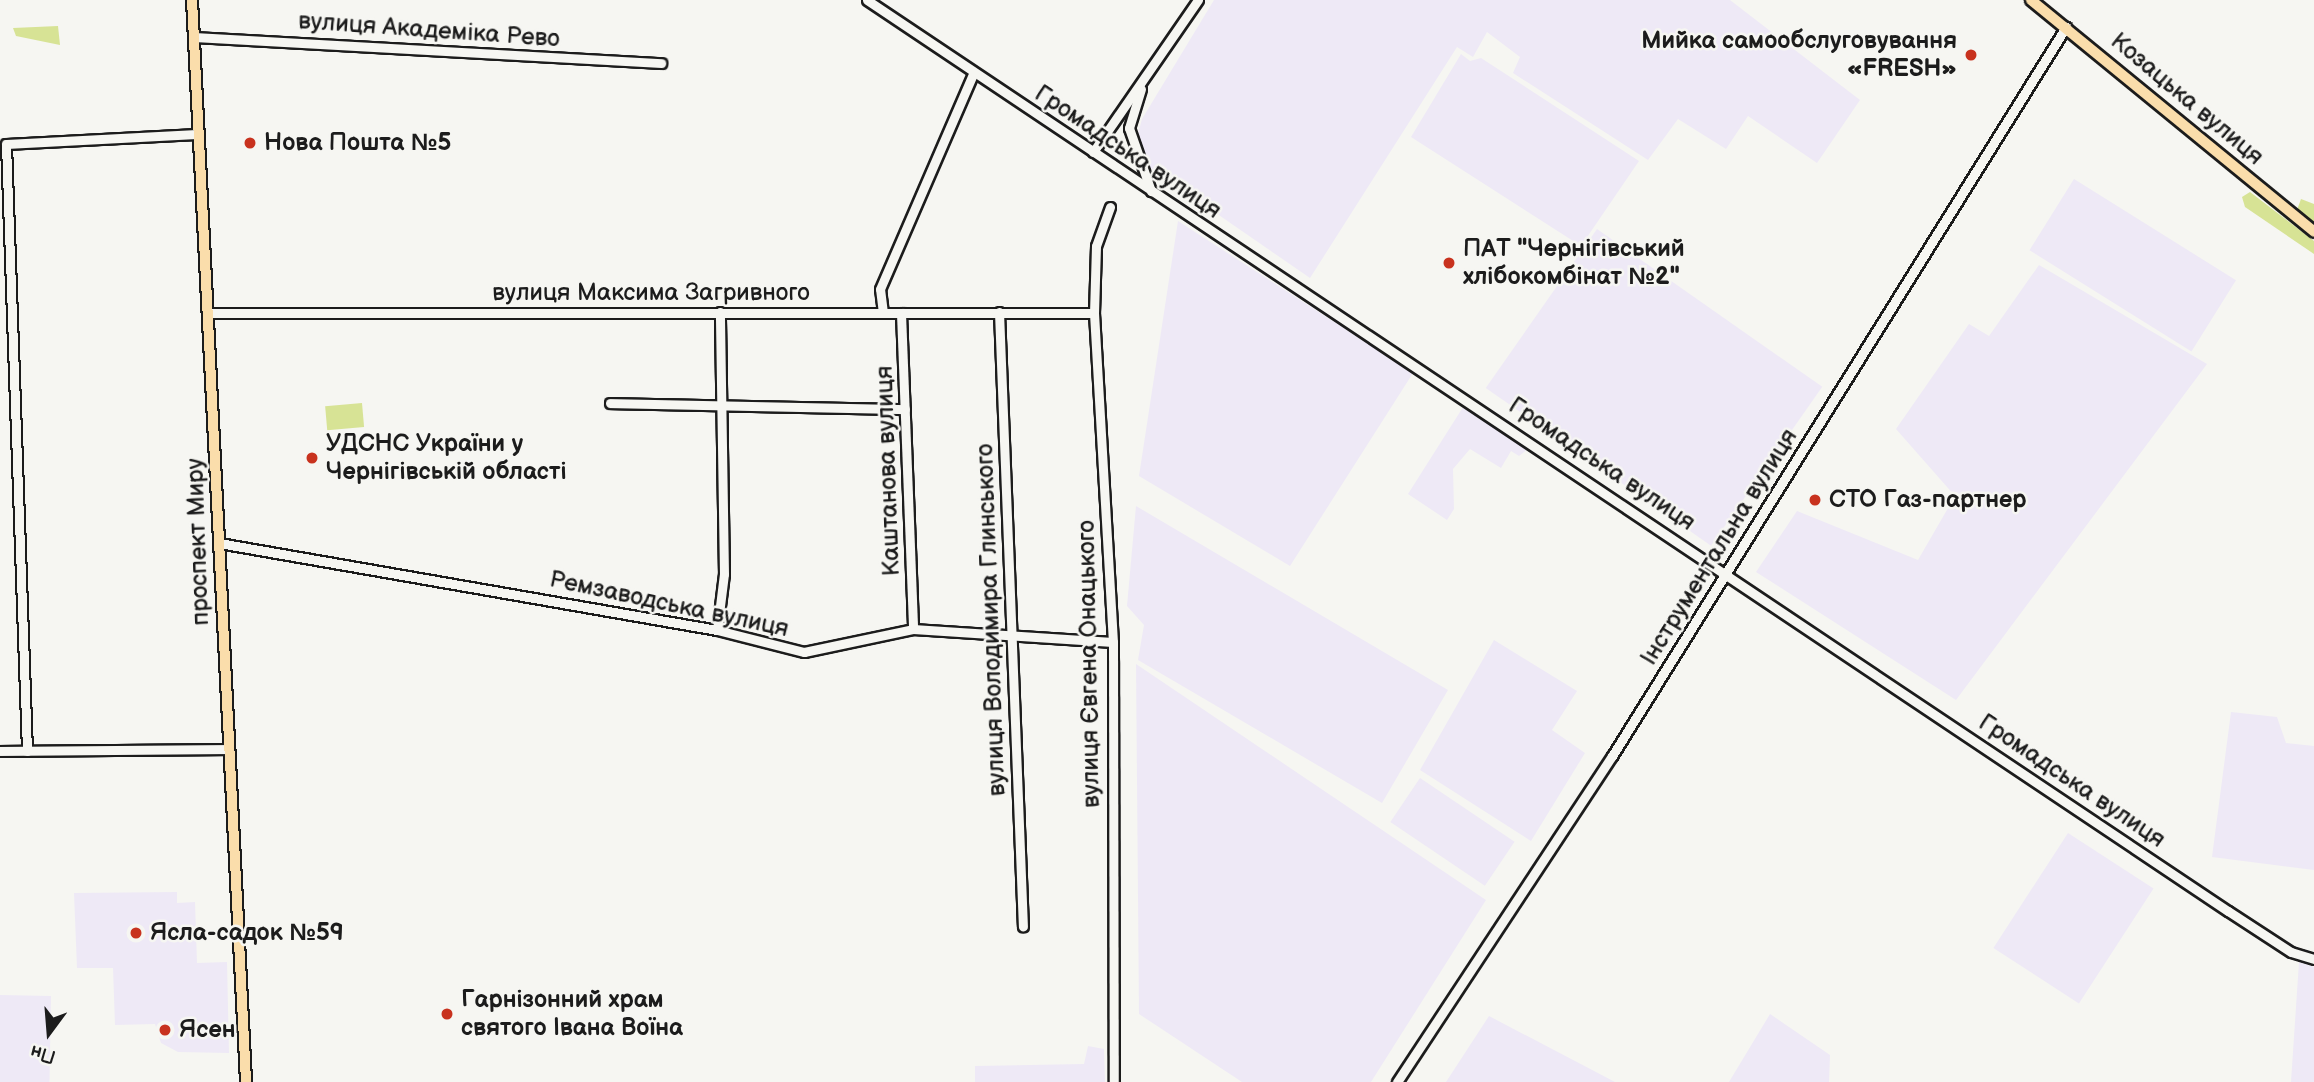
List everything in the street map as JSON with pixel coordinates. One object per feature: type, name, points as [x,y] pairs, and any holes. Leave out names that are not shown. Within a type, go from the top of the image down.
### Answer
[{"type":"main road","name":"проспект Миру","points":[[192,0],[246,1082]]},
{"type":"main road","name":"Козацька вулиця","points":[[2031,0],[2314,232]]},
{"type":"street","name":"Громадська вулиця","points":[[867,0],[2228,911],[2291,952],[2314,959]]},
{"type":"street","points":[[1093,152],[1198,0]]},
{"type":"street","name":"Інструментальна вулиця","points":[[1397,1082],[1726,573],[2066,27]]},
{"type":"street","name":"вулиця Академіка Рево","points":[[194,37],[662,63]]},
{"type":"street","points":[[883,313],[880,289],[974,72]]},
{"type":"street","points":[[1146,76],[1129,128],[1152,193]]},
{"type":"street","points":[[27,751],[6,144],[197,134]]},
{"type":"street","name":"вулиця Євгена Онацького","points":[[1110,207],[1096,246],[1094,313],[1113,642],[1114,1082]]},
{"type":"street","points":[[717,629],[724,574],[720,312]]},
{"type":"street","name":"вулиця Володимира Глинського","points":[[999,312],[1009,632],[1023,927]]},
{"type":"street","name":"вулиця Максима Загривного","points":[[208,313],[1094,313]]},
{"type":"street","name":"Каштанова вулиця","points":[[901,313],[913,629]]},
{"type":"street","points":[[610,403],[905,409]]},
{"type":"street","name":"Ремзаводська вулиця","points":[[219,542],[717,629],[804,652],[913,629],[1009,632],[1113,642]]},
{"type":"street","points":[[0,751],[228,749]]},
{"type":"shaded area","points":[[1214,0],[1730,0],[1860,100],[1817,163],[1748,116],[1726,149],[1678,119],[1648,160],[1513,73],[1520,57],[1487,32],[1473,57],[1457,47],[1310,278],[1142,162],[1137,137],[1142,119]]},
{"type":"shaded area","points":[[1461,54],[1470,61],[1481,58],[1639,161],[1581,246],[1411,137]]},
{"type":"shaded area","points":[[2074,179],[2236,280],[2191,351],[2029,250]]},
{"type":"shaded area","points":[[1178,221],[1413,373],[1290,566],[1139,476]]},
{"type":"shaded area","points":[[1597,229],[1822,387],[1711,546],[1486,388]]},
{"type":"shaded area","points":[[2039,265],[2207,364],[1956,700],[1756,572],[1797,511],[1918,560],[1955,496],[1896,429],[1969,324],[1989,336]]},
{"type":"shaded area","points":[[1465,404],[1529,448],[1519,456],[1511,451],[1501,468],[1470,449],[1453,469],[1454,509],[1447,520],[1408,494]]},
{"type":"shaded area","points":[[1136,506],[1448,690],[1382,803],[1138,660],[1144,625],[1127,606]]},
{"type":"shaded area","points":[[1494,640],[1577,691],[1552,730],[1585,753],[1531,841],[1420,770]]},
{"type":"shaded area","points":[[1136,664],[1486,900],[1371,1082],[1242,1082],[1139,1014]]},
{"type":"shaded area","points":[[2231,712],[2277,717],[2286,743],[2314,746],[2314,870],[2212,857]]},
{"type":"shaded area","points":[[1420,778],[1515,842],[1485,886],[1390,822]]},
{"type":"shaded area","points":[[2068,833],[2154,889],[2079,1003],[1993,948]]},
{"type":"shaded area","name":"Ясла-садок №59","points":[[177,892],[177,903],[195,902],[197,963],[227,962],[229,1053],[178,1052],[161,1043],[155,1024],[115,1025],[113,968],[77,968],[74,893]]},
{"type":"shaded area","points":[[2299,962],[2314,967],[2314,1082],[2291,1082]]},
{"type":"shaded area","points":[[0,995],[51,996],[49,1082],[0,1082]]},
{"type":"shaded area","points":[[1770,1014],[1830,1055],[1829,1082],[1729,1082]]},
{"type":"shaded area","points":[[1489,1016],[1615,1082],[1446,1082]]},
{"type":"shaded area","points":[[1088,1046],[1104,1049],[1105,1082],[975,1082],[975,1066],[1084,1064]]},
{"type":"green space","points":[[58,26],[60,45],[16,36],[13,28]]},
{"type":"green space","points":[[2250,192],[2314,241],[2314,254],[2245,207],[2242,197]]},
{"type":"green space","points":[[2301,199],[2314,204],[2314,224],[2297,210]]},
{"type":"green space","points":[[362,403],[364,427],[327,430],[325,406]]},
{"type":"place","name":"Мийка самообслуговування «FRESH»","points":[[1971,55]]},
{"type":"place","name":"Нова Пошта №5","points":[[250,143]]},
{"type":"place","name":"ПАТ \"Чернігівський хлібокомбінат №2\"","points":[[1449,263]]},
{"type":"place","name":"УДСНС України у Чернігівській області","points":[[312,458]]},
{"type":"place","name":"СТО Газ-партнер","points":[[1815,500]]},
{"type":"place","name":"Ясла-садок №59","points":[[136,933]]},
{"type":"place","name":"Гарнізонний храм святого Івана Воїна","points":[[447,1014]]},
{"type":"place","name":"Ясен","points":[[165,1030]]}]
